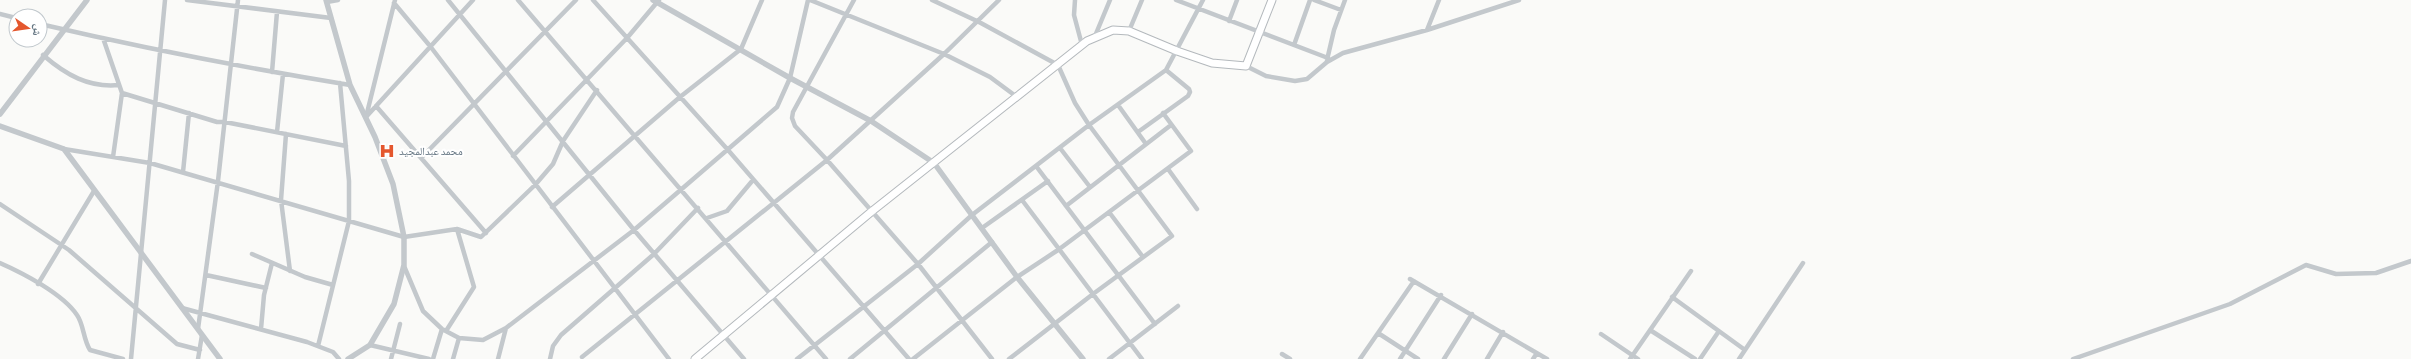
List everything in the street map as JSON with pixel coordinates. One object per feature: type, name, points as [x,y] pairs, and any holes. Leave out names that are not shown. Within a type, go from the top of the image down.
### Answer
[{"type":"highway","points":[[695,359],[871,212],[1095,36],[1113,30],[1129,30],[1177,51],[1212,63],[1246,66],[1272,0]]},
{"type":"street","points":[[131,359],[142,256],[159,50],[165,0]]},
{"type":"street","points":[[187,0],[331,18]]},
{"type":"street","points":[[198,329],[218,181],[238,0]]},
{"type":"street","points":[[338,0],[326,1],[350,85],[366,117],[393,184],[404,237],[404,265],[394,304],[370,345],[348,359]]},
{"type":"street","points":[[448,0],[634,230],[744,359]]},
{"type":"street","points":[[366,117],[473,0]]},
{"type":"street","points":[[518,0],[636,135],[826,359]]},
{"type":"street","points":[[422,157],[472,104],[507,72],[544,31],[576,0]]},
{"type":"street","points":[[593,0],[728,150],[863,308],[909,359]]},
{"type":"street","points":[[552,207],[680,97],[741,49],[762,0]]},
{"type":"street","points":[[404,265],[423,311],[444,330],[459,338],[483,340],[506,328],[634,230],[777,107],[790,78],[809,0],[944,54],[990,77],[1017,97]]},
{"type":"street","points":[[854,0],[792,118],[795,126],[827,160],[937,286],[992,359]]},
{"type":"street","points":[[932,0],[979,22],[1058,65],[1075,102],[1089,125],[1137,192],[1172,236],[1008,359]]},
{"type":"street","points":[[582,357],[634,313],[677,280],[772,202],[827,160],[979,22],[999,0]]},
{"type":"street","points":[[1076,0],[1074,15],[1082,45]]},
{"type":"street","points":[[1095,36],[1110,0]]},
{"type":"street","points":[[1129,30],[1142,0]]},
{"type":"street","points":[[1176,0],[1294,45],[1327,60]]},
{"type":"street","points":[[797,359],[918,264],[972,214],[1089,125],[1166,70],[1203,0]]},
{"type":"street","points":[[1229,21],[1238,0]]},
{"type":"street","points":[[1294,45],[1310,0]]},
{"type":"street","points":[[1314,0],[1342,10]]},
{"type":"street","points":[[1327,60],[1345,0]]},
{"type":"street","points":[[1427,30],[1439,0]]},
{"type":"street","points":[[1246,66],[1266,76],[1296,82],[1307,79],[1327,60],[1343,53],[1427,30],[1519,0]]},
{"type":"street","points":[[0,114],[43,55],[86,1]]},
{"type":"street","points":[[513,156],[548,122],[627,38],[656,1],[790,78],[871,121],[934,163],[1017,277],[1083,359]]},
{"type":"street","points":[[394,2],[430,46],[472,104],[669,359]]},
{"type":"street","points":[[366,117],[394,2]]},
{"type":"street","points":[[272,72],[277,12]]},
{"type":"street","points":[[48,26],[159,50],[272,72],[350,85]]},
{"type":"street","points":[[103,38],[122,93],[114,157]]},
{"type":"street","points":[[43,55],[56,67],[83,82],[97,86],[119,85]]},
{"type":"street","points":[[1138,132],[1190,92],[1189,89],[1166,70]]},
{"type":"street","points":[[277,132],[283,74]]},
{"type":"street","points":[[318,346],[349,221],[346,146],[340,83]]},
{"type":"street","points":[[0,126],[64,149],[150,162],[404,237],[457,228],[481,237],[535,185],[553,164],[563,141],[597,90]]},
{"type":"street","points":[[122,93],[217,122],[225,122],[346,146]]},
{"type":"street","points":[[1118,105],[1146,144]]},
{"type":"street","points":[[376,106],[422,157],[486,233]]},
{"type":"street","points":[[183,172],[189,113]]},
{"type":"street","points":[[913,359],[1017,277],[1059,249],[1192,151],[1163,113]]},
{"type":"street","points":[[1066,206],[1171,124]]},
{"type":"street","points":[[286,134],[281,200],[290,271]]},
{"type":"street","points":[[1060,148],[1090,187]]},
{"type":"street","points":[[64,149],[220,359]]},
{"type":"street","points":[[1036,166],[1155,324]]},
{"type":"street","points":[[1168,169],[1197,209]]},
{"type":"street","points":[[707,218],[727,211],[753,180]]},
{"type":"street","points":[[982,228],[1048,181]]},
{"type":"street","points":[[38,284],[94,191]]},
{"type":"street","points":[[1022,200],[1142,359]]},
{"type":"street","points":[[0,204],[62,244],[177,344],[200,350]]},
{"type":"street","points":[[550,359],[553,346],[561,335],[654,254],[698,208]]},
{"type":"street","points":[[1109,212],[1143,257]]},
{"type":"street","points":[[433,359],[444,330],[474,287],[457,228]]},
{"type":"street","points":[[850,359],[992,242]]},
{"type":"street","points":[[252,254],[290,271],[333,285]]},
{"type":"street","points":[[2074,359],[2230,304],[2306,265],[2336,274],[2356,274],[2376,273],[2411,261]]},
{"type":"street","points":[[0,263],[38,284],[59,298],[78,316],[84,341],[90,350],[123,359]]},
{"type":"street","points":[[261,329],[266,288],[272,263]]},
{"type":"street","points":[[1738,359],[1803,263]]},
{"type":"street","points":[[1632,357],[1691,271]]},
{"type":"street","points":[[206,275],[266,288]]},
{"type":"street","points":[[1360,359],[1412,280],[1442,295],[1547,359]]},
{"type":"street","points":[[1400,359],[1442,295]]},
{"type":"street","points":[[1672,297],[1745,350]]},
{"type":"street","points":[[1109,359],[1178,306]]},
{"type":"street","points":[[182,308],[201,312],[318,346],[334,352],[339,359]]},
{"type":"street","points":[[1444,359],[1472,314]]},
{"type":"street","points":[[391,359],[400,324]]},
{"type":"street","points":[[498,359],[506,328]]},
{"type":"street","points":[[1650,330],[1695,359]]},
{"type":"street","points":[[1700,359],[1719,331]]},
{"type":"street","points":[[1378,332],[1418,359]]},
{"type":"street","points":[[1487,359],[1503,332]]},
{"type":"street","points":[[1602,334],[1632,357],[1638,359]]},
{"type":"street","points":[[198,359],[202,335]]},
{"type":"street","points":[[454,359],[459,338]]},
{"type":"street","points":[[370,345],[429,359]]},
{"type":"street","points":[[1533,359],[1537,353]]},
{"type":"street","points":[[1282,354],[1290,359]]},
{"type":"place","name":"محمد عبدالمجيد","points":[[387,151]]}]
